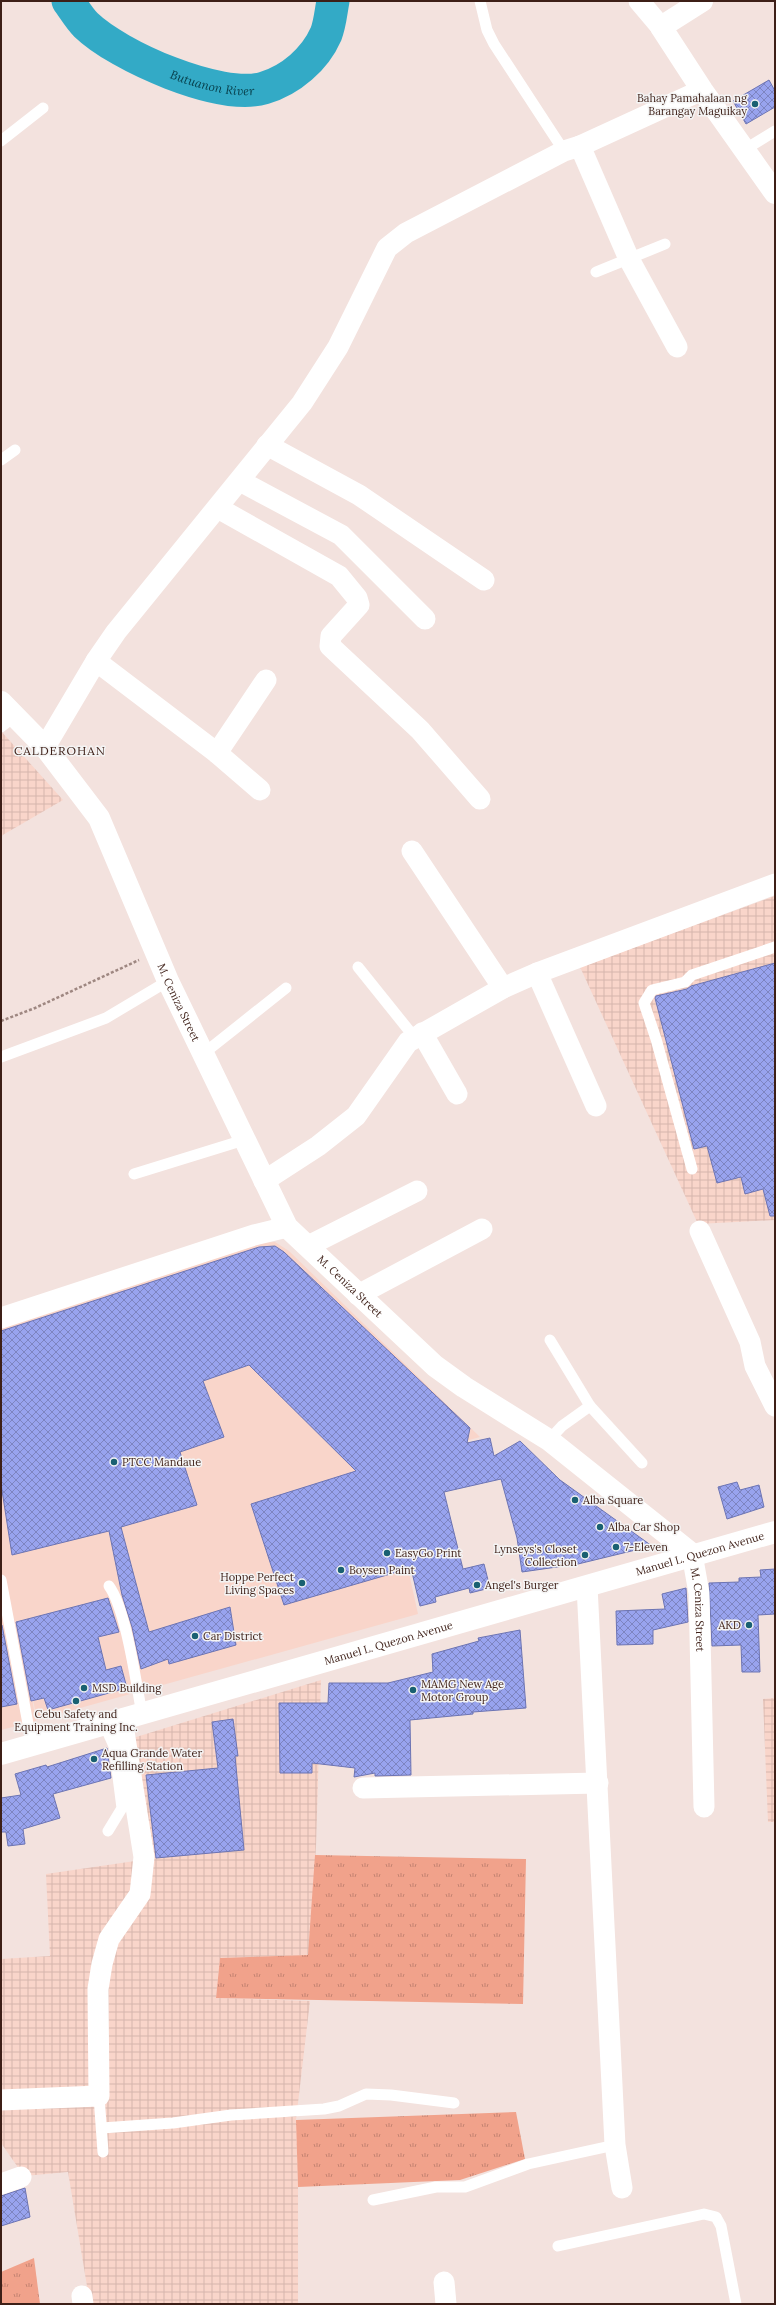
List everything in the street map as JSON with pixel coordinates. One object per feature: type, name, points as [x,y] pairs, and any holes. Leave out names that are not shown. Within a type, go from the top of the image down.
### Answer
[{"type":"street","points":[[640,1],[661,27],[702,90],[775,193]]},
{"type":"street","points":[[661,27],[702,1]]},
{"type":"street","points":[[44,747],[96,660],[116,632],[302,403],[338,346],[387,248],[406,233],[572,148],[702,90]]},
{"type":"street","points":[[572,148],[629,259],[677,347]]},
{"type":"street","points":[[267,445],[359,495],[484,580]]},
{"type":"street","points":[[240,481],[341,535],[425,619]]},
{"type":"street","points":[[218,508],[340,576],[357,598],[359,605],[331,636],[330,646],[420,730],[480,799]]},
{"type":"street","points":[[96,660],[217,753],[260,790]]},
{"type":"street","points":[[217,753],[266,680]]},
{"type":"street","name":"M. Ceniza Street","points":[[6,715],[44,747],[99,818],[168,981],[287,1227],[435,1366],[464,1387],[549,1440],[692,1554],[699,1593],[704,1807]]},
{"type":"street","points":[[412,851],[503,988]]},
{"type":"street","points":[[264,1181],[318,1146],[356,1116],[408,1042],[503,988],[536,973],[775,884]]},
{"type":"street","points":[[536,973],[596,1106]]},
{"type":"street","points":[[419,1036],[457,1094]]},
{"type":"street","points":[[308,1246],[417,1191]]},
{"type":"street","points":[[1,1318],[254,1234],[287,1227]]},
{"type":"street","points":[[358,1295],[482,1229]]},
{"type":"street","points":[[700,1231],[750,1342],[755,1366],[775,1406]]},
{"type":"street","name":"Manuel L. Quezon Avenue","points":[[1,1754],[587,1586],[692,1554],[775,1532]]},
{"type":"street","points":[[587,1586],[598,1783],[614,2145],[622,2188]]},
{"type":"street","points":[[1,2100],[99,2096],[98,1989],[102,1964],[109,1939],[140,1894],[144,1857],[123,1719]]},
{"type":"street","points":[[363,1788],[598,1783]]},
{"type":"street","points":[[1,2184],[21,2177]]},
{"type":"street","points":[[444,2282],[446,2304]]},
{"type":"lane","points":[[480,1],[487,30],[494,44],[572,148]]},
{"type":"lane","points":[[1,141],[43,108]]},
{"type":"lane","points":[[744,150],[775,131]]},
{"type":"lane","points":[[596,272],[665,244]]},
{"type":"lane","points":[[1,460],[15,450]]},
{"type":"lane","points":[[692,1169],[656,1039],[644,1003],[652,990],[684,982],[692,975],[775,947]]},
{"type":"lane","points":[[358,967],[419,1036]]},
{"type":"lane","points":[[1,1057],[106,1018],[168,981]]},
{"type":"lane","points":[[203,1054],[286,988]]},
{"type":"lane","points":[[134,1174],[244,1140]]},
{"type":"lane","points":[[550,1340],[590,1406],[642,1463]]},
{"type":"lane","points":[[549,1440],[562,1426],[590,1406]]},
{"type":"lane","points":[[1,1580],[32,1745]]},
{"type":"lane","points":[[108,1831],[122,1808],[114,1746],[123,1719],[127,1636],[114,1593],[109,1586]]},
{"type":"lane","points":[[102,2128],[173,2123],[231,2115],[324,2109],[339,2106],[366,2094],[391,2095],[454,2103]]},
{"type":"lane","points":[[99,2096],[103,2152]]},
{"type":"lane","points":[[373,2200],[436,2187],[465,2187],[528,2164],[614,2145]]},
{"type":"lane","points":[[558,2246],[704,2214],[716,2217],[721,2226],[736,2304]]},
{"type":"path","points":[[1,1021],[35,1008],[156,952]]},
{"type":"shaded area","points":[[1,731],[63,800],[1,836]]},
{"type":"shaded area","points":[[775,896],[775,1220],[698,1224],[580,967]]},
{"type":"shaded area","points":[[275,1242],[289,1251],[480,1437],[385,1464],[418,1614],[37,1720],[27,1669],[36,1721],[1,1730],[1,1327],[259,1243]]},
{"type":"shaded area","points":[[321,1680],[316,1847],[309,1955],[220,1958],[216,1998],[310,2001],[296,2120],[298,2187],[298,2304],[90,2304],[68,2172],[24,2176],[1,2143],[1,1959],[50,1956],[46,1874],[135,1861],[120,1742]]},
{"type":"shaded area","points":[[775,1698],[775,1822],[768,1822],[763,1699]]},
{"type":"green space","points":[[315,1855],[526,1859],[523,2004],[216,1998],[220,1958],[308,1955]]},
{"type":"green space","points":[[516,2112],[525,2159],[460,2180],[298,2187],[296,2120]]},
{"type":"green space","points":[[34,2258],[40,2304],[1,2304],[1,2272]]},
{"type":"building","name":"Bahay Pamahalaan ng Barangay Maguikay","points":[[769,80],[775,91],[775,107],[746,124],[733,101]]},
{"type":"building","points":[[775,963],[775,1216],[770,1216],[763,1189],[745,1194],[741,1177],[717,1183],[707,1146],[694,1149],[655,998],[656,996],[687,989],[691,986]]},
{"type":"building","points":[[275,1246],[284,1252],[470,1428],[467,1443],[490,1438],[494,1456],[520,1441],[560,1480],[652,1546],[578,1564],[522,1572],[517,1538],[501,1479],[444,1492],[463,1569],[484,1564],[490,1588],[470,1593],[469,1588],[435,1597],[436,1602],[420,1606],[411,1568],[284,1605],[251,1504],[356,1471],[249,1365],[203,1381],[224,1437],[180,1452],[197,1505],[121,1527],[149,1632],[230,1607],[236,1645],[169,1664],[168,1659],[141,1669],[132,1627],[122,1595],[109,1531],[12,1555],[1,1484],[1,1331],[259,1247]]},
{"type":"building","points":[[737,1482],[740,1490],[759,1485],[764,1507],[727,1519],[718,1487]]},
{"type":"building","points":[[775,1569],[775,1614],[758,1615],[760,1672],[742,1672],[741,1645],[712,1646],[709,1583],[739,1582],[739,1578],[761,1577],[760,1570]]},
{"type":"building","points":[[686,1588],[688,1622],[653,1630],[653,1644],[617,1645],[616,1611],[665,1609],[662,1594]]},
{"type":"building","points":[[108,1598],[119,1632],[98,1637],[106,1670],[121,1666],[127,1688],[48,1710],[44,1698],[31,1701],[16,1622]]},
{"type":"building","points":[[2,1625],[17,1704],[1,1707],[1,1626]]},
{"type":"building","points":[[520,1630],[526,1708],[473,1712],[473,1714],[410,1720],[411,1775],[375,1776],[375,1773],[354,1777],[355,1768],[312,1763],[312,1773],[280,1773],[279,1703],[328,1703],[329,1683],[388,1683],[433,1672],[432,1654],[479,1641],[478,1638]]},
{"type":"building","points":[[233,1719],[238,1756],[235,1756],[244,1850],[156,1858],[146,1775],[218,1768],[212,1722]]},
{"type":"building","points":[[107,1748],[111,1778],[53,1794],[60,1818],[23,1829],[25,1844],[8,1846],[6,1832],[1,1832],[1,1798],[21,1795],[15,1774],[46,1765],[47,1767]]},
{"type":"building","points":[[25,2188],[30,2217],[1,2226],[1,2196]]},
{"type":"waterway","name":"Butuanon River","points":[[68,1],[86,25],[121,50],[170,73],[197,82],[222,88],[245,90],[264,88],[284,80],[309,60],[326,34],[333,1]]},
{"type":"place","name":"Bahay Pamahalaan ng Barangay Maguikay","points":[[755,104]]},
{"type":"place","name":"PTCC Mandaue","points":[[114,1462]]},
{"type":"place","name":"Alba Square","points":[[575,1500]]},
{"type":"place","name":"Alba Car Shop","points":[[600,1527]]},
{"type":"place","name":"7-Eleven","points":[[616,1547]]},
{"type":"place","name":"EasyGo Print","points":[[387,1553]]},
{"type":"place","name":"Lynseys's Closet Collection","points":[[585,1555]]},
{"type":"place","name":"Boysen Paint","points":[[341,1570]]},
{"type":"place","name":"Hoppe Perfect Living Spaces","points":[[302,1583]]},
{"type":"place","name":"Angel's Burger","points":[[477,1585]]},
{"type":"place","name":"AKD","points":[[749,1625]]},
{"type":"place","name":"Car District","points":[[195,1636]]},
{"type":"place","name":"MSD Building","points":[[84,1688]]},
{"type":"place","name":"MAMG New Age Motor Group","points":[[413,1690]]},
{"type":"place","name":"Cebu Safety and Equipment Training Inc.","points":[[76,1701]]},
{"type":"place","name":"Aqua Grande Water Refilling Station","points":[[94,1759]]},
{"type":"district","name":"CALDEROHAN","points":[[60,750]]}]
